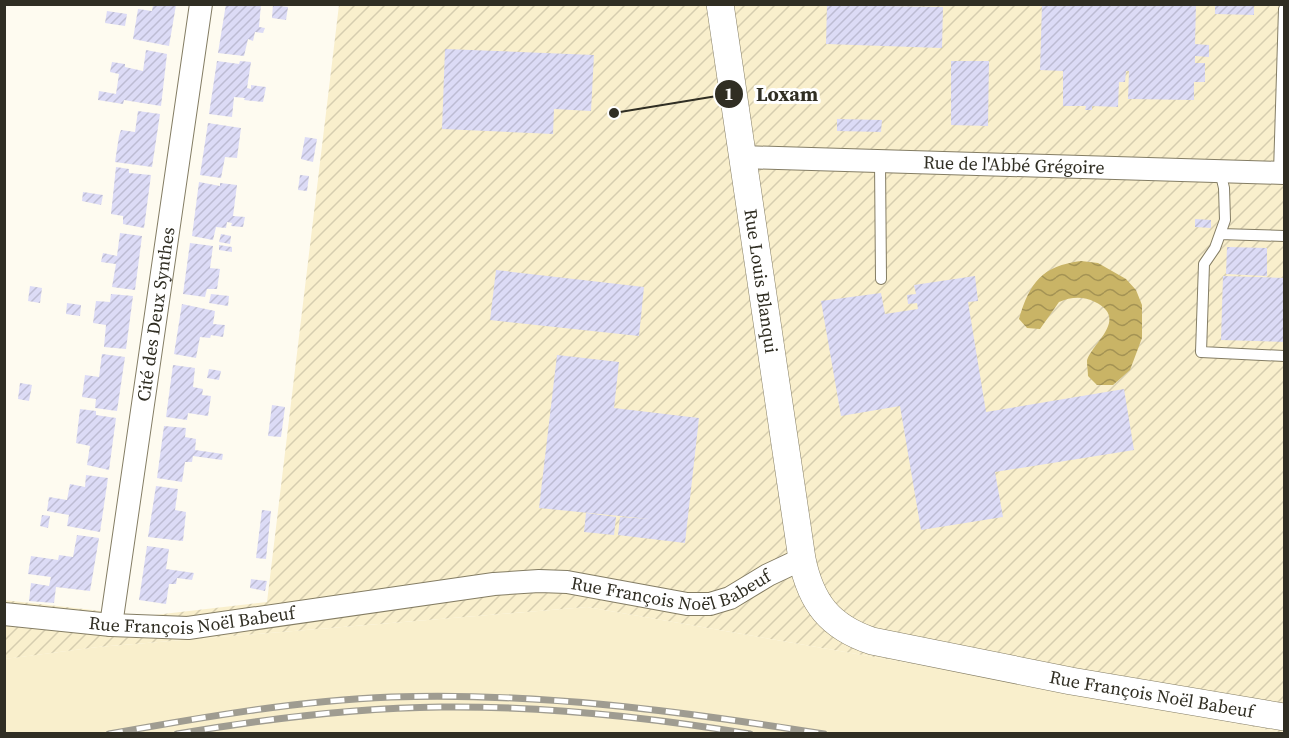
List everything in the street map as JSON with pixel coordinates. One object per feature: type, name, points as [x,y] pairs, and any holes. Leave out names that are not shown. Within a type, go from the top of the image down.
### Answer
[{"type":"street","name":"Cité des Deux Synthes","points":[[111,625],[201,4]]},
{"type":"street","name":"Rue Louis Blanqui","points":[[720,4],[802,560]]},
{"type":"street","name":"Rue de l'Abbé Grégoire","points":[[742,157],[1282,173]]},
{"type":"street","name":"Rue François Noël Babeuf","points":[[4,614],[157,628],[204,627],[494,584],[539,581],[581,584],[687,604],[710,604],[730,598],[768,575],[802,560],[808,584],[819,605],[843,628],[861,637],[885,644],[1071,681],[1284,717]]},
{"type":"lane","points":[[1282,173],[1284,9]]},
{"type":"lane","points":[[880,161],[881,279]]},
{"type":"lane","points":[[1220,171],[1224,188],[1225,220],[1215,248],[1204,264],[1201,352],[1284,356]]},
{"type":"lane","points":[[1220,234],[1284,236]]},
{"type":"lane","points":[[1284,709],[1284,717]]},
{"type":"shaded area","points":[[339,5],[1284,5],[1284,733],[1092,695],[587,607],[98,647],[5,659],[4,600],[146,616],[267,602]]},
{"type":"shaded area","points":[[587,607],[1092,695],[1284,733],[5,733],[4,659],[98,647]]},
{"type":"water","points":[[1081,261],[1098,263],[1126,279],[1136,290],[1142,305],[1142,338],[1130,370],[1113,385],[1097,385],[1088,376],[1087,361],[1109,324],[1109,316],[1105,309],[1090,300],[1072,298],[1059,302],[1040,329],[1027,328],[1019,319],[1028,295],[1040,278],[1056,267]]},
{"type":"building","points":[[226,4],[261,4],[259,27],[265,28],[263,33],[255,32],[253,41],[248,39],[244,56],[218,53]]},
{"type":"building","points":[[1042,4],[1196,4],[1195,44],[1209,45],[1209,57],[1195,56],[1195,63],[1205,63],[1205,82],[1194,82],[1194,100],[1128,99],[1129,71],[1126,71],[1125,82],[1119,82],[1118,107],[1092,106],[1092,110],[1085,110],[1086,106],[1063,106],[1063,71],[1040,70]]},
{"type":"building","points":[[1215,4],[1254,4],[1254,15],[1215,14]]},
{"type":"building","points":[[153,5],[176,5],[169,46],[133,39],[138,9],[152,11]]},
{"type":"building","points":[[273,5],[288,7],[286,20],[272,18]]},
{"type":"building","points":[[827,5],[943,7],[942,48],[826,44]]},
{"type":"building","points":[[107,11],[127,14],[125,26],[105,23]]},
{"type":"building","points":[[445,49],[594,55],[591,111],[554,109],[553,134],[442,129]]},
{"type":"building","points":[[146,50],[167,54],[161,106],[124,100],[123,104],[98,100],[99,91],[116,94],[119,74],[110,72],[112,62],[143,71]]},
{"type":"building","points":[[217,61],[239,64],[240,61],[251,62],[247,88],[251,89],[251,85],[266,87],[263,102],[234,97],[232,117],[209,114]]},
{"type":"building","points":[[951,61],[989,61],[988,126],[951,125]]},
{"type":"building","points":[[138,111],[160,114],[152,167],[115,162],[121,130],[135,132]]},
{"type":"building","points":[[837,119],[882,120],[881,132],[837,131]]},
{"type":"building","points":[[208,123],[241,128],[237,158],[225,157],[221,178],[200,175]]},
{"type":"building","points":[[305,137],[317,139],[313,162],[301,159]]},
{"type":"building","points":[[116,167],[129,169],[129,173],[151,175],[144,228],[123,224],[123,216],[111,214]]},
{"type":"building","points":[[300,175],[309,176],[307,191],[298,190]]},
{"type":"building","points":[[199,182],[220,186],[220,183],[237,185],[233,216],[245,217],[243,227],[231,226],[232,223],[227,222],[226,228],[216,227],[213,240],[192,236]]},
{"type":"building","points":[[83,192],[103,195],[101,205],[82,201]]},
{"type":"building","points":[[1195,219],[1211,220],[1211,228],[1195,227]]},
{"type":"building","points":[[120,233],[142,236],[135,290],[112,287],[116,264],[101,262],[103,253],[117,256]]},
{"type":"building","points":[[221,234],[231,236],[230,244],[219,242]]},
{"type":"building","points":[[190,243],[213,246],[210,268],[220,269],[217,289],[207,289],[205,297],[183,294]]},
{"type":"building","points":[[219,245],[232,247],[232,252],[219,250]]},
{"type":"building","points":[[1227,247],[1267,248],[1267,276],[1226,274]]},
{"type":"building","points":[[496,270],[644,287],[639,336],[490,320]]},
{"type":"building","points":[[975,276],[978,301],[968,302],[986,412],[1124,389],[1134,450],[995,472],[1003,517],[921,530],[900,406],[841,416],[821,301],[881,293],[885,314],[918,309],[917,303],[908,304],[907,295],[916,294],[914,285]]},
{"type":"building","points":[[1223,276],[1284,278],[1284,342],[1221,340]]},
{"type":"building","points":[[30,286],[42,288],[40,303],[28,301]]},
{"type":"building","points":[[111,294],[133,296],[126,349],[104,347],[106,325],[93,323],[96,301],[110,302]]},
{"type":"building","points":[[211,294],[229,296],[228,306],[209,303]]},
{"type":"building","points":[[67,303],[81,305],[80,316],[66,314]]},
{"type":"building","points":[[182,304],[215,311],[213,324],[225,325],[223,337],[211,335],[210,338],[200,337],[196,358],[174,354]]},
{"type":"building","points":[[102,354],[125,357],[117,411],[95,408],[96,399],[82,397],[85,375],[99,377]]},
{"type":"building","points":[[557,355],[619,362],[614,408],[699,418],[685,543],[618,535],[620,517],[650,519],[539,508]]},
{"type":"building","points":[[173,365],[195,368],[193,387],[203,389],[202,395],[211,396],[208,416],[188,413],[187,420],[166,417]]},
{"type":"building","points":[[209,369],[221,371],[219,380],[207,378]]},
{"type":"building","points":[[20,383],[32,385],[29,401],[18,399]]},
{"type":"building","points":[[272,405],[285,407],[281,437],[268,436]]},
{"type":"building","points":[[80,409],[96,411],[96,415],[116,418],[109,470],[87,465],[90,446],[76,443]]},
{"type":"building","points":[[164,426],[186,428],[185,437],[196,439],[195,450],[223,454],[222,460],[193,456],[192,462],[185,462],[182,482],[157,478]]},
{"type":"building","points":[[86,475],[108,478],[100,532],[67,526],[69,515],[47,511],[49,497],[67,500],[70,484],[85,487]]},
{"type":"building","points":[[156,486],[178,489],[175,510],[186,512],[183,541],[148,537]]},
{"type":"building","points":[[262,510],[271,511],[266,559],[256,558]]},
{"type":"building","points":[[586,513],[616,517],[614,535],[584,532]]},
{"type":"building","points":[[42,515],[50,516],[48,528],[40,526]]},
{"type":"building","points":[[77,535],[99,538],[90,591],[56,587],[54,603],[29,601],[31,583],[49,586],[51,577],[28,574],[31,556],[58,560],[59,555],[73,557]]},
{"type":"building","points":[[147,546],[169,549],[166,569],[194,573],[192,580],[177,578],[176,584],[169,584],[166,604],[139,600]]},
{"type":"building","points":[[251,579],[267,581],[265,591],[250,588]]},
{"type":"railway","points":[[109,734],[285,706],[355,699],[446,696],[500,697],[608,705],[824,734]]},
{"type":"railway","points":[[177,734],[308,715],[441,707],[518,708],[596,714],[673,722],[750,734]]},
{"type":"place","name":"Loxam","points":[[614,113]]}]
